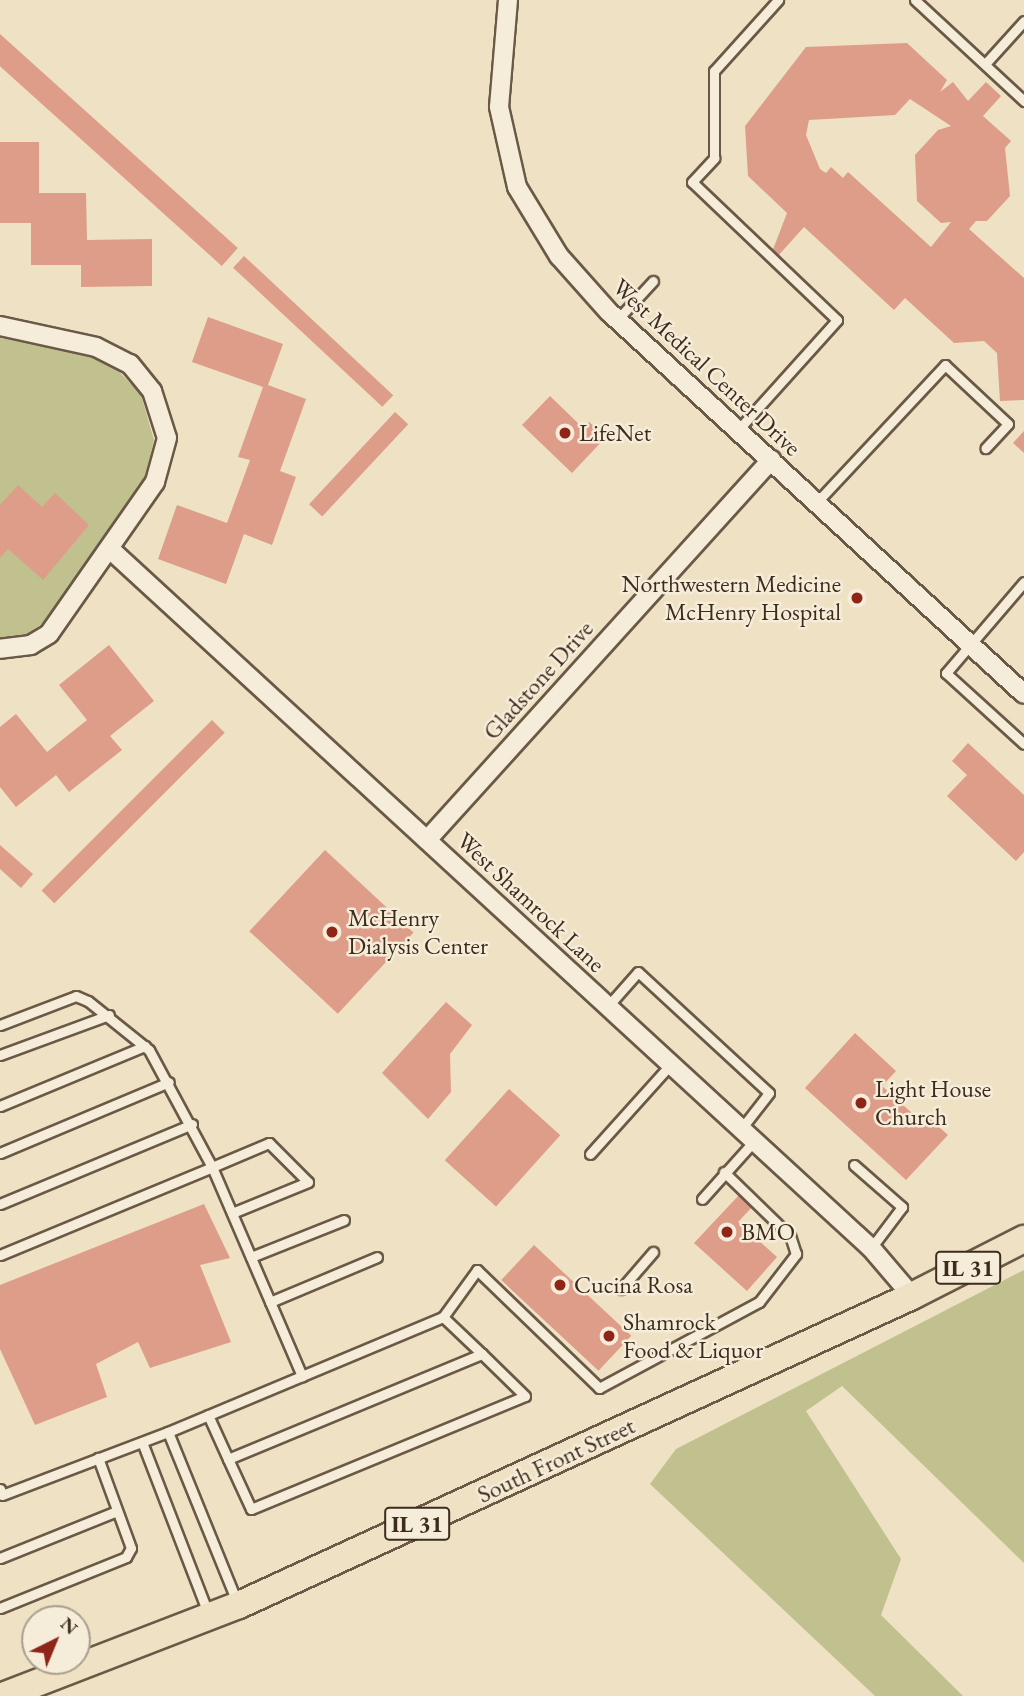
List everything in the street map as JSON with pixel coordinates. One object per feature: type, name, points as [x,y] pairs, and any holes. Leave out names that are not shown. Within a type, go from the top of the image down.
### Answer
[{"type":"main road","name":"South Front Street","points":[[3,1696],[239,1605],[912,1296],[1024,1239]]},
{"type":"street","name":"West Medical Center Drive","points":[[508,0],[499,107],[517,187],[559,256],[617,320],[1024,694]]},
{"type":"street","points":[[0,326],[96,347],[131,364],[152,391],[167,438],[160,471],[111,550],[49,634],[31,645],[0,649]]},
{"type":"street","name":"Gladstone Drive","points":[[427,840],[771,460]]},
{"type":"street","name":"West Shamrock Lane","points":[[111,550],[871,1248],[912,1296]]},
{"type":"lane","points":[[738,430],[837,320],[692,182],[714,158],[714,71],[778,0]]},
{"type":"lane","points":[[915,0],[1024,101]]},
{"type":"lane","points":[[985,64],[1024,21]]},
{"type":"lane","points":[[617,320],[653,281]]},
{"type":"lane","points":[[816,503],[945,365],[1009,424],[986,449]]},
{"type":"lane","points":[[1024,582],[946,673],[1024,744]]},
{"type":"lane","points":[[608,1006],[638,972],[769,1093],[748,1135],[724,1172],[702,1199]]},
{"type":"lane","points":[[0,1024],[76,996],[109,1015],[145,1046],[192,1124],[302,1376]]},
{"type":"lane","points":[[0,1055],[109,1015]]},
{"type":"lane","points":[[0,1106],[145,1046]]},
{"type":"lane","points":[[590,1154],[671,1064]]},
{"type":"lane","points":[[0,1153],[169,1082]]},
{"type":"lane","points":[[0,1204],[192,1124]]},
{"type":"lane","points":[[0,1255],[269,1143],[309,1182],[232,1213]]},
{"type":"lane","points":[[854,1165],[902,1207],[871,1248]]},
{"type":"lane","points":[[1,1493],[168,1432],[443,1317],[477,1270],[599,1388],[684,1347],[759,1302],[796,1254],[790,1236],[724,1172]]},
{"type":"lane","points":[[251,1257],[344,1220]]},
{"type":"lane","points":[[621,1289],[653,1252]]},
{"type":"lane","points":[[270,1302],[377,1257]]},
{"type":"lane","points":[[208,1415],[251,1509],[525,1396],[443,1317]]},
{"type":"lane","points":[[228,1460],[482,1354]]},
{"type":"lane","points":[[168,1432],[239,1605]]},
{"type":"lane","points":[[142,1442],[209,1617]]},
{"type":"lane","points":[[0,1608],[126,1557],[131,1548],[98,1458]]},
{"type":"lane","points":[[0,1558],[117,1511]]},
{"type":"shaded area","points":[[0,338],[87,353],[114,366],[141,395],[154,440],[144,482],[49,619],[25,635],[7,638],[0,638]]},
{"type":"shaded area","points":[[1024,1270],[1024,1563],[842,1386],[806,1411],[901,1559],[881,1615],[963,1696],[875,1696],[650,1484],[676,1449]]},
{"type":"building","points":[[0,34],[238,248],[222,266],[0,66]]},
{"type":"building","points":[[907,43],[947,80],[940,92],[953,82],[968,101],[986,82],[1001,96],[983,116],[1011,141],[1005,148],[1010,196],[987,221],[976,221],[969,229],[1024,278],[1024,400],[1000,401],[997,353],[984,341],[954,343],[905,298],[894,310],[804,227],[777,257],[772,252],[787,213],[748,176],[745,126],[806,47]],"holes":[[[910,99],[951,126],[938,130],[915,155],[917,201],[941,223],[951,222],[931,247],[848,172],[843,178],[831,167],[826,173],[820,169],[806,135],[809,120],[895,115]]]},
{"type":"building","points":[[0,142],[39,142],[39,193],[86,193],[87,240],[152,239],[152,286],[81,287],[81,265],[31,265],[31,223],[0,223]]},
{"type":"building","points":[[244,256],[393,395],[382,407],[233,268]]},
{"type":"building","points":[[208,317],[283,344],[268,385],[306,399],[280,471],[296,477],[272,545],[244,534],[226,584],[158,559],[177,505],[227,523],[250,460],[238,457],[263,387],[192,362]]},
{"type":"building","name":"LifeNet","points":[[550,396],[583,428],[589,422],[606,437],[572,473],[522,425]]},
{"type":"building","points":[[395,412],[408,424],[322,516],[309,504]]},
{"type":"building","points":[[1024,431],[1024,453],[1013,443]]},
{"type":"building","points":[[18,485],[42,507],[55,493],[89,525],[43,580],[8,549],[0,558],[0,505]]},
{"type":"building","points":[[109,645],[154,701],[110,736],[122,750],[69,792],[56,775],[16,807],[0,787],[0,727],[16,714],[47,752],[87,720],[59,685]]},
{"type":"building","points":[[212,720],[225,733],[54,903],[42,890]]},
{"type":"building","points":[[968,743],[1024,795],[1024,852],[1016,861],[947,796],[967,775],[952,761]]},
{"type":"building","points":[[0,845],[33,874],[21,888],[0,869]]},
{"type":"building","name":"McHenry Dialysis Center","points":[[325,850],[413,933],[338,1014],[249,931]]},
{"type":"building","points":[[446,1002],[472,1025],[450,1054],[451,1092],[428,1119],[382,1073]]},
{"type":"building","name":"Light House Church","points":[[855,1033],[896,1071],[882,1086],[924,1124],[929,1118],[948,1135],[906,1180],[805,1088]]},
{"type":"building","points":[[509,1089],[560,1135],[496,1207],[445,1160]]},
{"type":"building","name":"BMO","points":[[740,1194],[753,1206],[738,1222],[777,1257],[747,1291],[694,1243]]},
{"type":"building","points":[[204,1204],[230,1258],[200,1265],[231,1342],[150,1368],[138,1342],[96,1364],[107,1397],[35,1425],[0,1349],[0,1285]]},
{"type":"building","points":[[534,1245],[631,1336],[599,1371],[501,1280]]},
{"type":"place","name":"LifeNet","points":[[565,433]]},
{"type":"place","name":"Northwestern Medicine McHenry Hospital","points":[[857,598]]},
{"type":"place","name":"McHenry Dialysis Center","points":[[332,932]]},
{"type":"place","name":"Light House Church","points":[[861,1103]]},
{"type":"place","name":"BMO","points":[[727,1232]]},
{"type":"place","name":"Cucina Rosa","points":[[560,1285]]},
{"type":"place","name":"Shamrock Food & Liquor","points":[[609,1336]]}]
